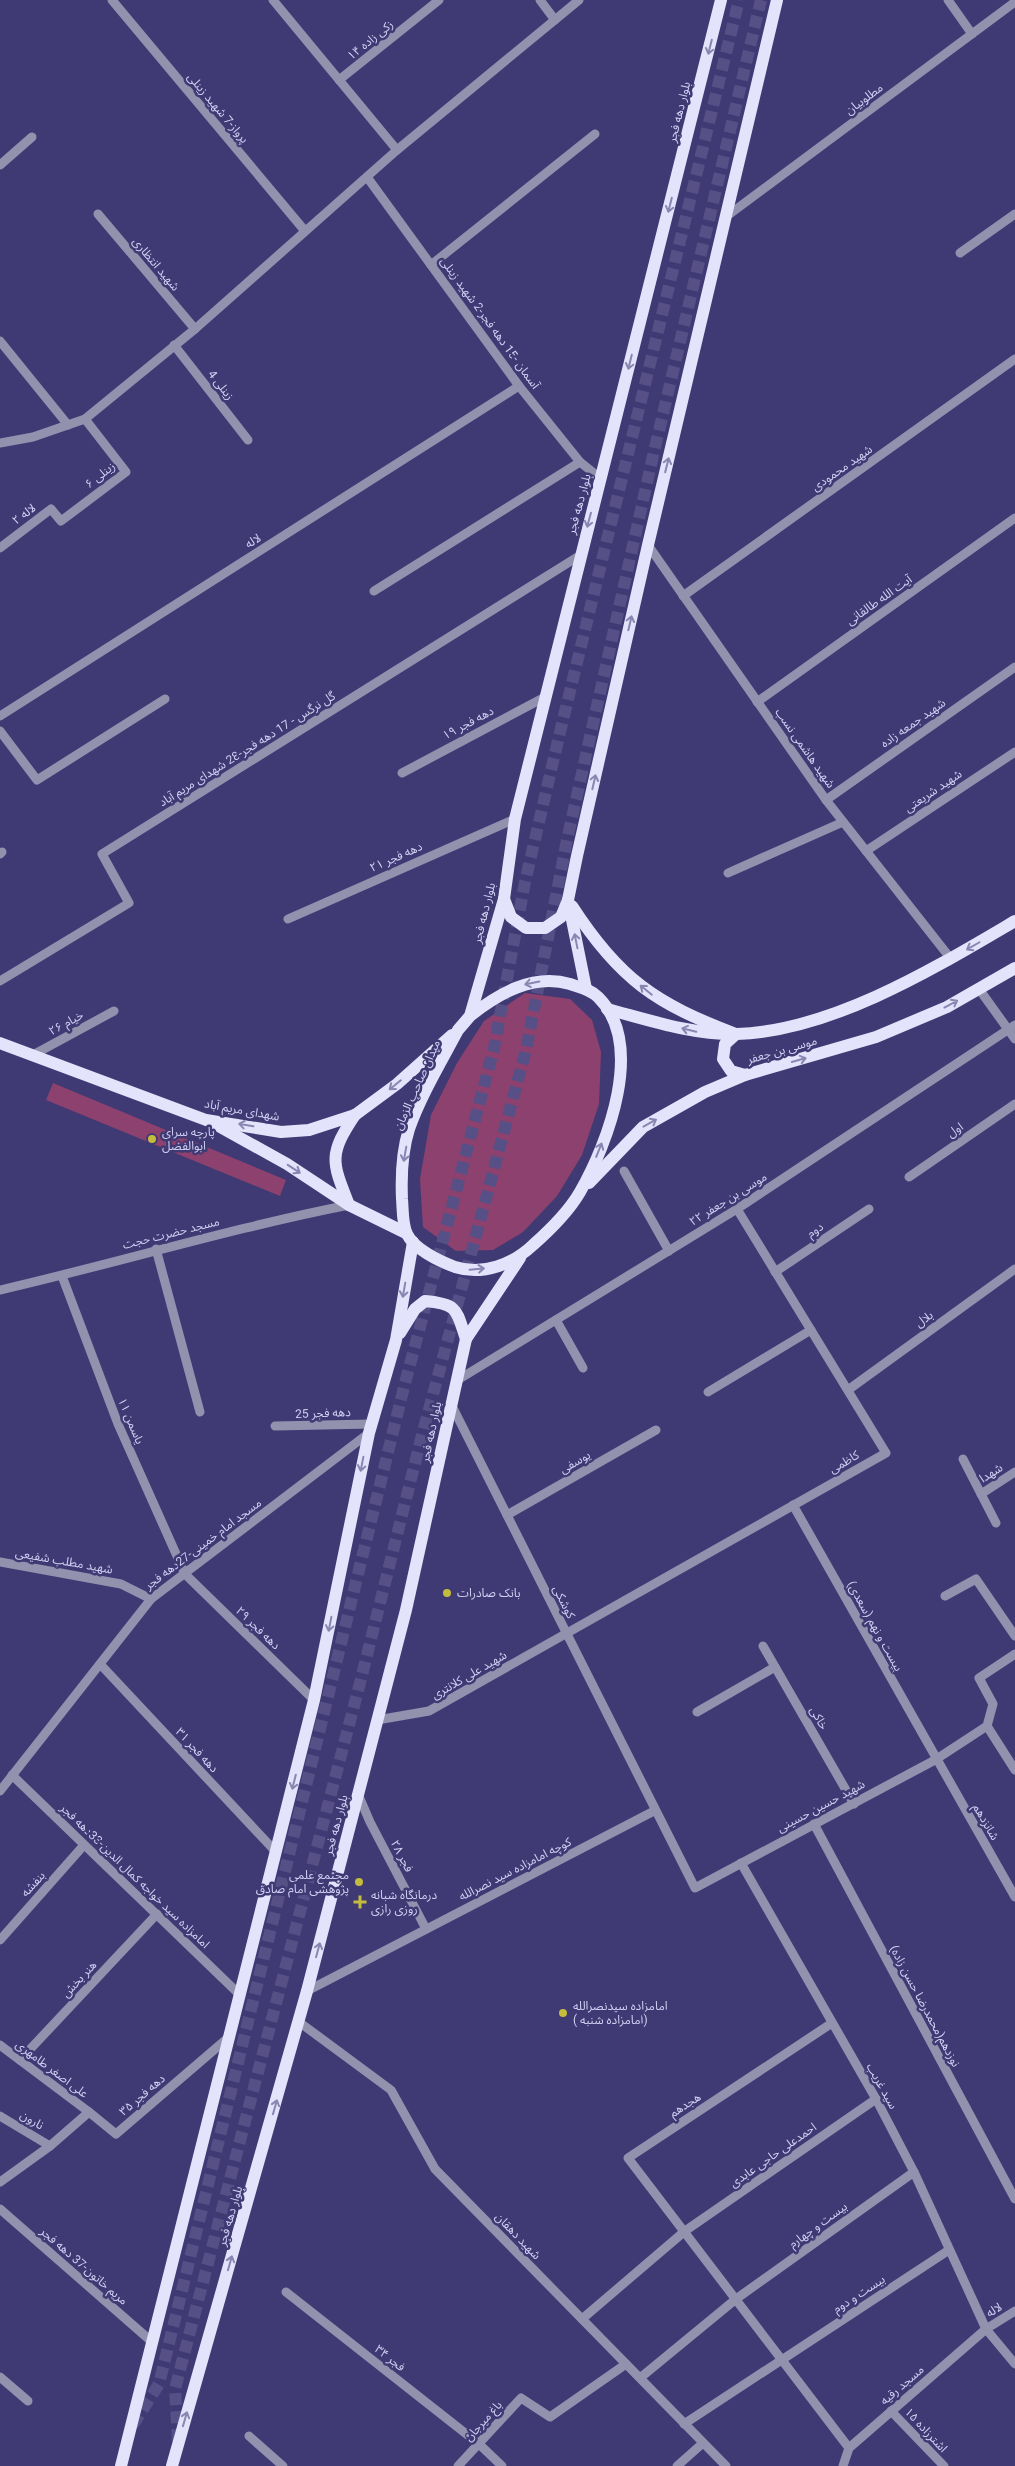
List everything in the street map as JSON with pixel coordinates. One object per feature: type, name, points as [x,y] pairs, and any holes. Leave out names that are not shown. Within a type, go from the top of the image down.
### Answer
[{"type":"main road","name":"بلوار دهه فجر","points":[[470,1016],[504,899],[515,819],[547,696],[579,556],[721,0]]},
{"type":"main road","points":[[504,899],[511,917],[526,928],[545,928],[561,918],[568,900],[648,546],[777,0]]},
{"type":"main road","points":[[568,900],[586,989]]},
{"type":"main road","points":[[568,900],[592,936],[620,968],[652,995],[690,1016],[736,1034],[725,1044],[723,1059],[731,1071],[745,1075]]},
{"type":"main road","name":"موسی بن جعفر","points":[[607,1010],[696,1032],[736,1034],[766,1031],[814,1019],[891,991],[1015,922]]},
{"type":"main road","name":"موسی بن جعفر","points":[[579,1194],[643,1127],[705,1092],[745,1075],[876,1037],[947,1007],[1015,968]]},
{"type":"main road","name":"میدان صاحب الزمان","points":[[558,980],[586,989],[598,997],[619,1034],[620,1071],[610,1122],[594,1165],[579,1194],[545,1235],[520,1257],[501,1266],[472,1271],[454,1266],[432,1256],[410,1237],[403,1216],[403,1159],[410,1128],[458,1030],[470,1016],[491,999],[529,982],[558,980]]},
{"type":"main road","name":"شهدای مریم آباد","points":[[0,1044],[206,1120],[281,1132],[309,1130],[355,1116],[397,1084],[458,1030]]},
{"type":"main road","points":[[349,1205],[336,1173],[335,1155],[340,1137],[355,1116]]},
{"type":"main road","points":[[121,2466],[314,1700],[370,1428],[396,1340],[410,1237],[349,1205],[287,1164],[206,1120]]},
{"type":"main road","name":"بلوار دهه فجر","points":[[172,2466],[299,2022],[406,1610],[466,1339],[520,1257]]},
{"type":"main road","points":[[396,1340],[415,1309],[425,1301],[444,1303],[456,1310],[466,1339]]},
{"type":"street","points":[[273,0],[397,150]]},
{"type":"street","name":"زکی زاده ۱۴","points":[[339,80],[439,0]]},
{"type":"street","points":[[540,0],[555,20]]},
{"type":"street","points":[[0,443],[33,437],[85,419],[195,329],[397,150],[579,0]]},
{"type":"street","points":[[948,0],[972,34]]},
{"type":"street","name":"پرواز-7 شهید زینلی","points":[[114,1],[305,232]]},
{"type":"street","name":"مطلوبیان","points":[[727,216],[1015,2]]},
{"type":"street","points":[[431,265],[595,134]]},
{"type":"street","points":[[0,165],[32,137]]},
{"type":"street","name":"آسمان -15 دهه فجر-2 شهید زینلی","points":[[367,177],[520,386],[580,462],[600,478]]},
{"type":"street","name":"شهید انتظاری","points":[[98,214],[195,329]]},
{"type":"street","points":[[960,254],[1015,214]]},
{"type":"street","points":[[0,341],[68,425]]},
{"type":"street","name":"زینلی 4","points":[[174,345],[248,440]]},
{"type":"street","name":"شهید محمودی","points":[[683,596],[1015,360]]},
{"type":"street","name":"لاله","points":[[0,716],[520,386]]},
{"type":"street","name":"زینلی ۶","points":[[61,521],[126,472],[85,419]]},
{"type":"street","points":[[374,591],[580,462]]},
{"type":"street","name":"لاله ۲","points":[[0,548],[52,509],[61,521]]},
{"type":"street","name":"آیت الله طالقانی","points":[[757,702],[1015,518]]},
{"type":"street","name":"شهید هاشمی نسب","points":[[648,546],[826,800],[951,959]]},
{"type":"street","name":"گل نرگس - 17 دهه فجر-28 شهدای مریم آباد","points":[[0,981],[129,903],[102,854],[579,556]]},
{"type":"street","name":"شهید جمعه زاده","points":[[826,800],[1015,667]]},
{"type":"street","name":"دهه فجر ۱۹","points":[[402,773],[547,696]]},
{"type":"street","points":[[0,731],[37,780],[165,699]]},
{"type":"street","name":"شهید شریعتی","points":[[866,851],[1015,752]]},
{"type":"street","name":"دهه فجر ۲۱","points":[[288,919],[515,819]]},
{"type":"street","points":[[728,874],[843,822]]},
{"type":"street","points":[[979,989],[1012,1028],[1015,1039]]},
{"type":"street","name":"خیام ۲۶","points":[[31,1056],[114,1011]]},
{"type":"street","name":"موسی بن جعفر ۲۲","points":[[456,1381],[737,1209],[1012,1028]]},
{"type":"street","name":"اول","points":[[909,1177],[1015,1104]]},
{"type":"street","points":[[624,1171],[669,1251]]},
{"type":"street","name":"مسجد حضرت حجت","points":[[0,1290],[62,1276],[156,1249],[349,1205]]},
{"type":"street","name":"کاظمی","points":[[566,1634],[886,1453],[737,1209]]},
{"type":"street","name":"دوم","points":[[775,1272],[869,1209]]},
{"type":"street","points":[[156,1249],[200,1412]]},
{"type":"street","name":"بلال","points":[[848,1390],[1015,1268]]},
{"type":"street","name":"یاسمن ۱۱","points":[[62,1276],[118,1424],[185,1574]]},
{"type":"street","points":[[556,1320],[584,1368]]},
{"type":"street","points":[[708,1392],[811,1330]]},
{"type":"street","name":"کوشکی","points":[[451,1404],[654,1811]]},
{"type":"street","name":"دهه فجر 25","points":[[275,1426],[370,1428]]},
{"type":"street","name":"مسجد امام خمینی-27دهه فجر","points":[[0,1791],[150,1599],[185,1574],[370,1428]]},
{"type":"street","name":"یوسفی","points":[[507,1515],[656,1430]]},
{"type":"street","points":[[963,1459],[996,1523]]},
{"type":"street","name":"شهدا","points":[[981,1494],[1015,1472]]},
{"type":"street","name":"بیست و نهم (سعدی)","points":[[793,1505],[936,1760]]},
{"type":"street","name":"شهید مطلب شفیعی","points":[[0,1562],[121,1584],[150,1599]]},
{"type":"street","name":"دهه فجر ۲۹","points":[[185,1574],[314,1700]]},
{"type":"street","points":[[945,1596],[976,1579],[1015,1636]]},
{"type":"street","name":"شهید علی کلانتری","points":[[377,1720],[429,1711],[566,1634]]},
{"type":"street","name":"خاکی","points":[[763,1646],[854,1804]]},
{"type":"street","points":[[1015,1654],[980,1678],[993,1704],[987,1726],[1015,1770]]},
{"type":"street","name":"دهه فجر ۳۱","points":[[100,1664],[276,1852]]},
{"type":"street","points":[[697,1712],[775,1667]]},
{"type":"street","name":"شهید حسین حسینی","points":[[654,1811],[695,1888],[936,1760],[987,1726]]},
{"type":"street","name":"شانزدهم","points":[[936,1760],[1015,1897]]},
{"type":"street","name":"امامزاده سید خواجه کمال الدین-33دهه فجر","points":[[12,1775],[240,1995]]},
{"type":"street","name":"فجر ۲۸","points":[[358,1794],[370,1822],[426,1929]]},
{"type":"street","name":"کوچه امامزاده سید نصرالله","points":[[307,1991],[654,1811]]},
{"type":"street","name":"نوزدهم(محمدرضا حسن زاده)","points":[[814,1824],[1015,2199]]},
{"type":"street","name":"بنفشه","points":[[0,1940],[84,1845]]},
{"type":"street","name":"سید غریب","points":[[741,1863],[876,2099],[914,2172],[986,2329],[1015,2364]]},
{"type":"street","name":"هنر بخش","points":[[20,2060],[156,1914]]},
{"type":"street","name":"شهید دهقان","points":[[299,2022],[391,2090],[435,2169],[726,2466]]},
{"type":"street","name":"هجدهم","points":[[685,2231],[628,2158],[832,2023]]},
{"type":"street","name":"دهه فجر ۳۵","points":[[89,2112],[116,2134],[229,2037]]},
{"type":"street","name":"علی اصغر طامهری","points":[[0,2045],[89,2112]]},
{"type":"street","name":"احمدعلی حاجی عابدی","points":[[582,2319],[685,2231],[876,2099]]},
{"type":"street","points":[[0,2182],[50,2146],[89,2112]]},
{"type":"street","name":"نارون","points":[[0,2116],[50,2146]]},
{"type":"street","name":"بیست و چهارم","points":[[640,2378],[736,2299],[914,2172]]},
{"type":"street","name":"مریم خاتون-37 دهه فجر","points":[[0,2209],[151,2341]]},
{"type":"street","points":[[685,2231],[849,2448],[843,2466]]},
{"type":"street","name":"بیست و دوم","points":[[684,2424],[949,2250]]},
{"type":"street","name":"فجر ۳۴","points":[[286,2292],[478,2444],[502,2466]]},
{"type":"street","name":"لاله","points":[[986,2329],[1015,2311]]},
{"type":"street","name":"مسجد رقیه","points":[[849,2448],[986,2329]]},
{"type":"street","name":"باغ میرجان","points":[[458,2466],[521,2398],[550,2417],[626,2364]]},
{"type":"street","points":[[0,2376],[28,2401]]},
{"type":"street","name":"اشترزاده ۱۵","points":[[891,2411],[944,2466]]},
{"type":"street","points":[[249,2436],[283,2466]]},
{"type":"street","points":[[677,2466],[703,2443]]},
{"type":"shaded area","points":[[525,993],[570,999],[592,1020],[601,1052],[599,1104],[582,1155],[557,1196],[523,1232],[493,1250],[456,1251],[423,1227],[420,1179],[431,1115],[457,1063],[484,1021]]},
{"type":"shaded area","points":[[53,1083],[286,1180],[280,1196],[46,1100]]},
{"type":"tunnel","points":[[133,2425],[159,2384],[404,1387],[494,1048],[525,882],[560,732],[739,0]]},
{"type":"tunnel","points":[[178,2441],[175,2389],[361,1679],[421,1439],[526,1050],[567,840],[653,456],[761,0]]},
{"type":"place","name":"پارچه سرای ابوالفضل","points":[[152,1139]]},
{"type":"place","name":"بانک صادرات","points":[[447,1593]]},
{"type":"place","name":"مجتمع علمی پژوهشی امام صادق","points":[[359,1882]]},
{"type":"place","name":"درمانگاه شبانه روزی رازی","points":[[360,1902]]},
{"type":"place","name":"امامزاده سیدنصرالله ( امامزاده شنبه)","points":[[563,2013]]}]
